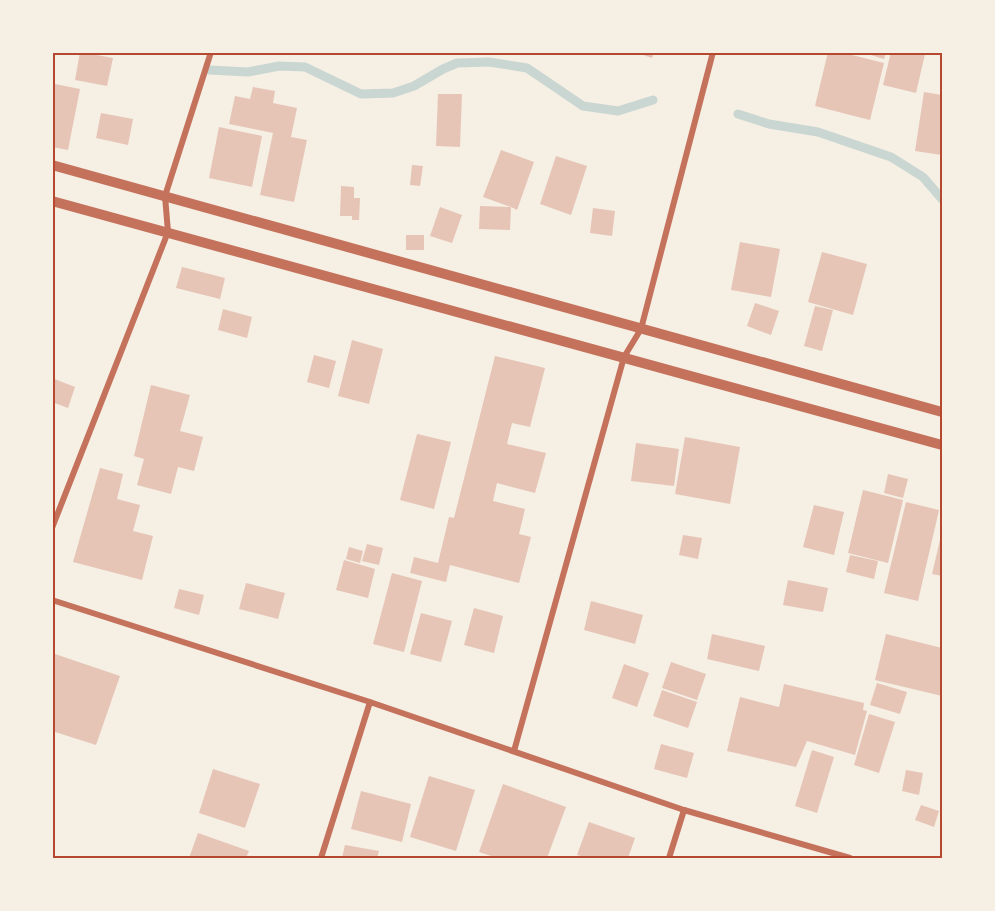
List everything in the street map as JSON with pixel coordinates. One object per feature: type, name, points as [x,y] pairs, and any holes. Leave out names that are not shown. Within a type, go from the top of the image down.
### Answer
[{"type":"street","points":[[52,528],[168,232],[165,196],[211,52]]},
{"type":"street","points":[[514,751],[624,357],[641,329],[713,52]]},
{"type":"street","points":[[52,165],[942,412]]},
{"type":"street","points":[[52,201],[942,445]]},
{"type":"street","points":[[52,600],[370,702],[684,810],[850,858]]},
{"type":"street","points":[[321,858],[370,702]]},
{"type":"street","points":[[669,858],[684,810]]},
{"type":"building","points":[[80,52],[113,58],[107,86],[75,80]]},
{"type":"building","points":[[635,52],[654,52],[652,58]]},
{"type":"building","points":[[828,52],[840,52],[884,63],[870,120],[815,106]]},
{"type":"building","points":[[861,52],[886,52],[884,59]]},
{"type":"building","points":[[891,52],[925,54],[916,93],[883,85]]},
{"type":"building","points":[[55,84],[80,89],[68,150],[52,147],[52,96]]},
{"type":"building","points":[[253,87],[275,91],[273,103],[297,108],[291,137],[307,140],[294,202],[260,195],[273,133],[229,124],[235,96],[250,99]]},
{"type":"building","points":[[924,92],[942,95],[942,155],[915,151]]},
{"type":"building","points":[[438,94],[462,94],[460,147],[436,146]]},
{"type":"building","points":[[101,113],[133,119],[128,145],[96,138]]},
{"type":"building","points":[[219,127],[262,136],[252,187],[209,178]]},
{"type":"building","points":[[501,150],[534,162],[517,210],[483,197]]},
{"type":"building","points":[[556,156],[587,166],[571,215],[540,204]]},
{"type":"building","points":[[412,165],[423,166],[420,186],[410,185]]},
{"type":"building","points":[[341,186],[354,187],[354,198],[360,198],[359,220],[352,220],[352,216],[340,216]]},
{"type":"building","points":[[480,206],[511,207],[510,230],[479,229]]},
{"type":"building","points":[[440,207],[462,215],[452,243],[430,236]]},
{"type":"building","points":[[593,208],[615,211],[612,236],[590,233]]},
{"type":"building","points":[[406,235],[424,235],[424,250],[406,250]]},
{"type":"building","points":[[740,242],[780,249],[771,297],[731,290]]},
{"type":"building","points":[[822,252],[867,264],[853,315],[808,302]]},
{"type":"building","points":[[182,267],[225,278],[220,299],[176,288]]},
{"type":"building","points":[[755,303],[779,311],[771,335],[747,326]]},
{"type":"building","points":[[815,306],[833,310],[822,351],[804,346]]},
{"type":"building","points":[[223,309],[252,317],[247,338],[218,330]]},
{"type":"building","points":[[352,340],[383,349],[369,404],[338,396]]},
{"type":"building","points":[[314,355],[336,361],[329,388],[307,382]]},
{"type":"building","points":[[495,356],[545,368],[530,427],[512,423],[507,444],[546,453],[535,493],[497,483],[493,501],[525,509],[519,534],[531,537],[519,583],[450,565],[446,582],[410,573],[414,557],[438,563],[449,517],[454,518]]},
{"type":"building","points":[[52,378],[75,387],[68,408],[52,402]]},
{"type":"building","points":[[151,385],[190,395],[180,431],[203,437],[194,471],[178,467],[171,494],[137,485],[144,459],[134,456]]},
{"type":"building","points":[[417,434],[451,442],[434,509],[400,500]]},
{"type":"building","points":[[685,437],[740,447],[730,504],[675,494]]},
{"type":"building","points":[[636,443],[679,449],[674,486],[631,481]]},
{"type":"building","points":[[100,468],[123,474],[117,499],[140,505],[133,531],[153,536],[142,580],[73,562]]},
{"type":"building","points":[[888,474],[908,479],[903,498],[884,493]]},
{"type":"building","points":[[863,490],[903,500],[888,563],[848,553]]},
{"type":"building","points":[[906,502],[939,510],[918,601],[884,593]]},
{"type":"building","points":[[814,505],[844,512],[834,555],[803,547]]},
{"type":"building","points":[[683,535],[702,538],[698,559],[679,555]]},
{"type":"building","points":[[940,540],[942,541],[942,576],[932,574]]},
{"type":"building","points":[[367,544],[383,548],[379,565],[362,561]]},
{"type":"building","points":[[349,547],[363,551],[360,563],[346,559]]},
{"type":"building","points":[[850,555],[878,561],[874,579],[846,572]]},
{"type":"building","points":[[344,560],[375,569],[368,598],[336,590]]},
{"type":"building","points":[[392,573],[422,581],[404,652],[373,644]]},
{"type":"building","points":[[788,580],[828,588],[823,612],[783,605]]},
{"type":"building","points":[[246,583],[285,593],[278,619],[239,609]]},
{"type":"building","points":[[179,589],[204,595],[199,615],[174,608]]},
{"type":"building","points":[[591,601],[643,615],[635,644],[584,630]]},
{"type":"building","points":[[474,608],[503,616],[494,653],[464,645]]},
{"type":"building","points":[[421,613],[452,621],[441,662],[410,654]]},
{"type":"building","points":[[712,634],[765,646],[759,671],[707,659]]},
{"type":"building","points":[[886,634],[942,648],[942,696],[875,680]]},
{"type":"building","points":[[52,653],[120,676],[96,745],[52,731]]},
{"type":"building","points":[[671,662],[706,674],[697,700],[662,688]]},
{"type":"building","points":[[624,664],[649,673],[637,707],[612,698]]},
{"type":"building","points":[[877,683],[907,692],[900,714],[870,705]]},
{"type":"building","points":[[784,684],[864,703],[863,710],[867,711],[855,755],[807,741],[796,767],[727,751],[740,697],[779,707]]},
{"type":"building","points":[[662,690],[697,702],[688,728],[653,716]]},
{"type":"building","points":[[869,714],[895,722],[879,773],[854,765]]},
{"type":"building","points":[[661,744],[694,753],[687,778],[654,769]]},
{"type":"building","points":[[812,750],[834,757],[817,813],[795,806]]},
{"type":"building","points":[[213,769],[260,784],[245,828],[199,813]]},
{"type":"building","points":[[906,770],[923,773],[919,795],[902,791]]},
{"type":"building","points":[[429,776],[475,790],[456,851],[410,837]]},
{"type":"building","points":[[503,784],[566,807],[547,858],[497,858],[479,852]]},
{"type":"building","points":[[361,791],[411,804],[402,842],[351,829]]},
{"type":"building","points":[[921,805],[939,811],[934,827],[915,820]]},
{"type":"building","points":[[589,822],[635,838],[628,858],[588,858],[577,855]]},
{"type":"building","points":[[198,833],[249,851],[246,858],[189,858]]},
{"type":"building","points":[[345,845],[379,851],[377,858],[342,858]]},
{"type":"waterway","points":[[209,70],[248,72],[279,66],[305,67],[361,94],[393,93],[414,86],[457,63],[489,62],[527,68],[583,106],[618,111],[653,100]]},
{"type":"waterway","points":[[738,114],[769,124],[818,132],[891,157],[923,177],[942,199]]}]
